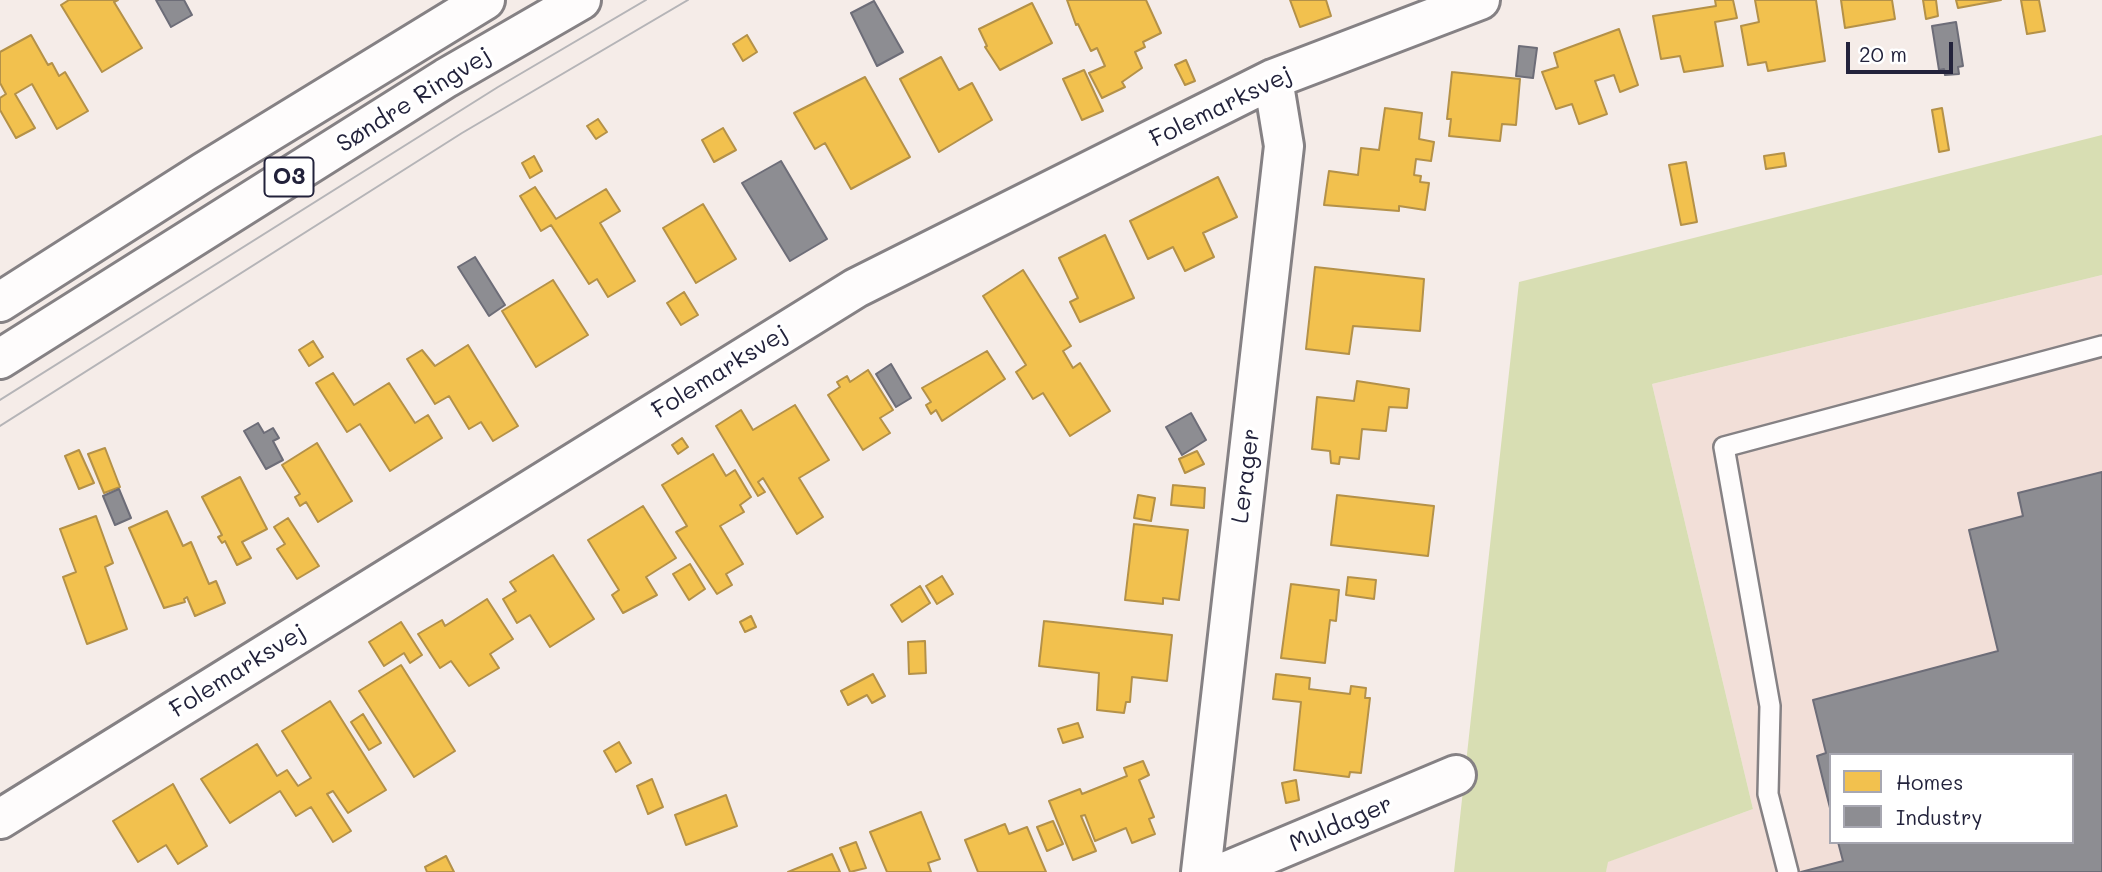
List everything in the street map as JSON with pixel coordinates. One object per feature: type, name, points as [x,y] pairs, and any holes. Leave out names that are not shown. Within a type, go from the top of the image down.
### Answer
[{"type":"street","name":"Søndre Ringvej","points":[[0,302],[215,165],[485,0]]},
{"type":"street","name":"Søndre Ringvej","points":[[0,359],[435,85],[581,0]]},
{"type":"street","name":"Folemarksvej","points":[[0,819],[856,288],[1273,79],[1480,0]]},
{"type":"street","name":"Lerager","points":[[1201,872],[1284,146],[1273,79]]},
{"type":"street","name":"Muldager","points":[[1225,872],[1456,775]]},
{"type":"lane","points":[[1788,872],[1768,794],[1770,706],[1724,447],[2102,346]]},
{"type":"shaded area","points":[[2102,275],[2102,872],[1606,872],[1607,862],[1753,809],[1652,384]]},
{"type":"green space","points":[[2102,135],[2102,275],[1652,384],[1753,809],[1608,862],[1606,872],[1454,872],[1519,282]]},
{"type":"building: Homes","points":[[69,0],[118,0],[114,2],[142,48],[102,72],[61,5]]},
{"type":"building: Homes","points":[[1067,0],[1146,0],[1161,33],[1143,42],[1145,47],[1135,52],[1142,68],[1122,82],[1125,87],[1102,98],[1089,73],[1105,66],[1097,48],[1091,51],[1078,24],[1076,25]]},
{"type":"building: Homes","points":[[1290,0],[1326,0],[1331,16],[1300,27]]},
{"type":"building: Homes","points":[[1715,0],[1733,0],[1737,18],[1715,22],[1723,66],[1684,72],[1680,56],[1661,59],[1653,16],[1716,6]]},
{"type":"building: Homes","points":[[1755,0],[1816,0],[1825,61],[1768,71],[1766,62],[1748,65],[1741,26],[1759,22]]},
{"type":"building: Homes","points":[[1841,0],[1892,0],[1895,19],[1845,28]]},
{"type":"building: Homes","points":[[1923,0],[1936,0],[1938,16],[1926,19]]},
{"type":"building: Homes","points":[[1956,0],[2001,0],[1958,8]]},
{"type":"building: Homes","points":[[2021,0],[2039,0],[2045,31],[2027,34]]},
{"type":"building: Homes","points":[[1032,3],[1052,43],[1000,70],[985,47],[987,46],[979,29]]},
{"type":"building: Homes","points":[[1619,29],[1638,85],[1620,92],[1614,75],[1595,81],[1607,114],[1579,124],[1572,104],[1556,109],[1542,72],[1558,67],[1554,53]]},
{"type":"building: Homes","points":[[31,35],[48,65],[52,63],[59,76],[65,72],[88,111],[57,129],[32,84],[15,94],[35,128],[16,138],[0,110],[0,98],[6,94],[0,83],[0,52]]},
{"type":"building: Homes","points":[[747,35],[757,52],[743,61],[733,44]]},
{"type":"building: Homes","points":[[941,57],[959,90],[972,83],[992,120],[939,152],[900,79]]},
{"type":"building: Homes","points":[[1186,60],[1195,81],[1185,85],[1175,65]]},
{"type":"building: Homes","points":[[1084,70],[1103,111],[1082,120],[1063,79]]},
{"type":"building: Homes","points":[[1452,72],[1520,79],[1516,125],[1502,124],[1500,141],[1449,136],[1451,119],[1447,119]]},
{"type":"building: Homes","points":[[865,77],[910,157],[851,189],[825,143],[815,149],[794,113]]},
{"type":"building: Homes","points":[[1385,108],[1422,113],[1419,139],[1434,142],[1431,161],[1416,159],[1414,175],[1421,176],[1420,182],[1429,183],[1425,210],[1399,206],[1399,211],[1324,205],[1329,171],[1358,175],[1361,148],[1379,150]]},
{"type":"building: Homes","points":[[1942,108],[1949,150],[1939,152],[1932,110]]},
{"type":"building: Homes","points":[[598,119],[607,132],[596,139],[587,126]]},
{"type":"building: Homes","points":[[723,128],[736,150],[714,162],[702,140]]},
{"type":"building: Homes","points":[[1784,153],[1786,166],[1766,169],[1764,156]]},
{"type":"building: Homes","points":[[534,156],[542,171],[530,178],[522,163]]},
{"type":"building: Homes","points":[[1686,162],[1697,222],[1681,225],[1669,165]]},
{"type":"building: Homes","points":[[1218,177],[1237,217],[1203,233],[1214,257],[1185,271],[1173,247],[1148,259],[1130,221]]},
{"type":"building: Homes","points":[[535,187],[556,219],[606,189],[620,211],[600,223],[635,281],[608,297],[597,279],[589,284],[551,225],[541,231],[520,196]]},
{"type":"building: Homes","points":[[703,204],[736,259],[696,283],[663,228]]},
{"type":"building: Homes","points":[[1105,235],[1134,298],[1080,322],[1070,302],[1078,298],[1059,258]]},
{"type":"building: Homes","points":[[1315,267],[1424,279],[1420,331],[1353,326],[1349,354],[1306,349]]},
{"type":"building: Homes","points":[[1023,270],[1071,346],[1063,351],[1073,368],[1080,363],[1110,411],[1070,436],[1043,393],[1033,399],[1016,372],[1026,365],[983,296]]},
{"type":"building: Homes","points":[[553,280],[588,335],[536,367],[502,311]]},
{"type":"building: Homes","points":[[684,292],[698,315],[681,325],[667,303]]},
{"type":"building: Homes","points":[[313,341],[323,357],[309,366],[299,350]]},
{"type":"building: Homes","points":[[468,345],[518,426],[493,441],[481,422],[469,429],[449,396],[435,404],[407,359],[422,350],[435,366]]},
{"type":"building: Homes","points":[[987,351],[1005,379],[942,421],[936,410],[931,414],[926,405],[931,402],[922,388]]},
{"type":"building: Homes","points":[[868,370],[893,410],[880,418],[890,433],[863,450],[828,395],[840,387],[837,382],[847,376],[850,382]]},
{"type":"building: Homes","points":[[333,373],[354,405],[389,383],[415,423],[428,415],[442,438],[390,471],[360,424],[347,432],[316,383]]},
{"type":"building: Homes","points":[[1357,381],[1409,389],[1407,408],[1389,407],[1386,431],[1362,429],[1359,459],[1340,457],[1339,464],[1331,463],[1330,451],[1312,449],[1317,397],[1354,401]]},
{"type":"building: Homes","points":[[795,405],[829,460],[799,478],[823,517],[797,534],[763,478],[758,482],[765,492],[758,496],[716,426],[741,410],[753,430]]},
{"type":"building: Homes","points":[[682,438],[688,447],[678,454],[672,445]]},
{"type":"building: Homes","points":[[317,443],[352,501],[318,522],[306,502],[300,506],[295,497],[300,494],[282,465]]},
{"type":"building: Homes","points":[[105,448],[120,487],[104,493],[88,454]]},
{"type":"building: Homes","points":[[79,450],[94,483],[79,489],[65,456]]},
{"type":"building: Homes","points":[[1197,451],[1204,464],[1185,473],[1179,459]]},
{"type":"building: Homes","points":[[713,454],[726,476],[735,470],[751,497],[740,505],[744,512],[720,526],[743,564],[726,574],[732,585],[717,594],[676,532],[687,526],[662,485]]},
{"type":"building: Homes","points":[[240,477],[267,529],[242,542],[251,558],[237,565],[225,541],[222,543],[218,537],[222,535],[202,497]]},
{"type":"building: Homes","points":[[1173,485],[1205,488],[1204,508],[1171,505]]},
{"type":"building: Homes","points":[[1138,495],[1155,498],[1151,521],[1134,518]]},
{"type":"building: Homes","points":[[1337,495],[1434,506],[1428,556],[1331,545]]},
{"type":"building: Homes","points":[[643,506],[676,558],[646,577],[657,595],[623,613],[612,595],[619,590],[588,540]]},
{"type":"building: Homes","points":[[167,511],[183,546],[191,542],[209,584],[216,581],[225,603],[195,616],[187,597],[185,602],[164,608],[129,528]]},
{"type":"building: Homes","points":[[96,516],[113,563],[105,567],[127,629],[87,644],[63,577],[76,572],[60,529]]},
{"type":"building: Homes","points":[[288,518],[319,566],[297,579],[277,549],[285,544],[274,527]]},
{"type":"building: Homes","points":[[1134,524],[1188,530],[1179,600],[1163,598],[1163,604],[1125,600]]},
{"type":"building: Homes","points":[[553,555],[594,619],[550,647],[530,615],[517,623],[503,599],[516,591],[510,582]]},
{"type":"building: Homes","points":[[690,564],[705,589],[689,600],[673,574]]},
{"type":"building: Homes","points":[[942,576],[953,594],[937,604],[926,586]]},
{"type":"building: Homes","points":[[1348,577],[1376,580],[1374,599],[1346,595]]},
{"type":"building: Homes","points":[[1291,584],[1339,590],[1336,621],[1330,620],[1325,663],[1281,658]]},
{"type":"building: Homes","points":[[920,586],[930,603],[902,622],[891,605]]},
{"type":"building: Homes","points":[[487,599],[513,639],[490,654],[499,668],[469,686],[451,661],[440,668],[418,634],[442,620],[445,626]]},
{"type":"building: Homes","points":[[751,616],[756,627],[745,632],[740,622]]},
{"type":"building: Homes","points":[[1044,621],[1172,635],[1167,681],[1132,677],[1130,702],[1126,702],[1124,713],[1097,710],[1099,673],[1039,666]]},
{"type":"building: Homes","points":[[401,622],[422,655],[410,663],[404,653],[384,666],[369,642]]},
{"type":"building: Homes","points":[[925,641],[926,673],[909,674],[908,642]]},
{"type":"building: Homes","points":[[401,665],[455,751],[414,777],[359,691]]},
{"type":"building: Homes","points":[[873,674],[885,696],[872,703],[867,695],[848,705],[841,691]]},
{"type":"building: Homes","points":[[1276,674],[1310,678],[1309,689],[1350,694],[1351,686],[1366,688],[1365,698],[1370,698],[1361,773],[1350,772],[1349,777],[1294,770],[1301,702],[1273,699]]},
{"type":"building: Homes","points":[[330,701],[386,790],[348,813],[333,791],[327,794],[351,831],[333,842],[311,807],[296,816],[280,791],[230,823],[201,779],[257,744],[277,776],[287,770],[298,786],[311,778],[282,731]]},
{"type":"building: Homes","points":[[363,714],[381,743],[369,750],[351,722]]},
{"type":"building: Homes","points":[[1078,723],[1083,737],[1063,743],[1058,729]]},
{"type":"building: Homes","points":[[619,742],[631,763],[616,772],[604,751]]},
{"type":"building: Homes","points":[[1143,761],[1149,775],[1139,780],[1154,817],[1149,819],[1155,834],[1132,843],[1126,828],[1095,841],[1085,815],[1081,816],[1096,851],[1073,860],[1049,801],[1080,789],[1082,794],[1127,776],[1124,768]]},
{"type":"building: Homes","points":[[652,779],[663,807],[648,814],[637,786]]},
{"type":"building: Homes","points":[[1296,780],[1299,800],[1286,803],[1282,783]]},
{"type":"building: Homes","points":[[173,784],[207,846],[178,864],[166,845],[138,862],[113,821]]},
{"type":"building: Homes","points":[[726,795],[737,826],[686,845],[675,815]]},
{"type":"building: Homes","points":[[921,812],[940,859],[928,863],[931,872],[887,872],[870,832]]},
{"type":"building: Homes","points":[[1053,821],[1063,844],[1047,851],[1037,827]]},
{"type":"building: Homes","points":[[1005,824],[1009,834],[1027,827],[1046,872],[978,872],[965,840]]},
{"type":"building: Homes","points":[[856,842],[866,868],[850,872],[840,848]]},
{"type":"building: Homes","points":[[832,854],[840,872],[788,872]]},
{"type":"building: Homes","points":[[446,856],[454,872],[427,872],[425,867]]},
{"type":"building: Industry","points":[[156,0],[184,0],[192,15],[171,27]]},
{"type":"building: Industry","points":[[874,1],[903,52],[877,66],[851,13]]},
{"type":"building: Industry","points":[[1956,22],[1963,66],[1958,67],[1959,74],[1945,75],[1944,69],[1939,70],[1932,26]]},
{"type":"building: Industry","points":[[1519,46],[1537,48],[1533,78],[1516,76]]},
{"type":"building: Industry","points":[[781,161],[827,239],[790,261],[742,183]]},
{"type":"building: Industry","points":[[475,257],[505,305],[489,316],[458,267]]},
{"type":"building: Industry","points":[[891,364],[911,398],[896,407],[876,374]]},
{"type":"building: Industry","points":[[1191,413],[1206,440],[1182,455],[1166,427]]},
{"type":"building: Industry","points":[[258,423],[264,433],[273,428],[279,438],[273,441],[283,460],[266,469],[244,431]]},
{"type":"building: Industry","points":[[2102,472],[2102,872],[1801,872],[1843,861],[1839,844],[2074,844],[2074,753],[1829,753],[1829,804],[1817,756],[1826,753],[1813,700],[1998,651],[1969,530],[2023,516],[2018,493]]},
{"type":"building: Industry","points":[[119,489],[131,518],[115,525],[103,496]]},
{"type":"tram line","points":[[0,400],[498,87],[646,0]]},
{"type":"tram line","points":[[0,426],[462,133],[688,0]]}]
